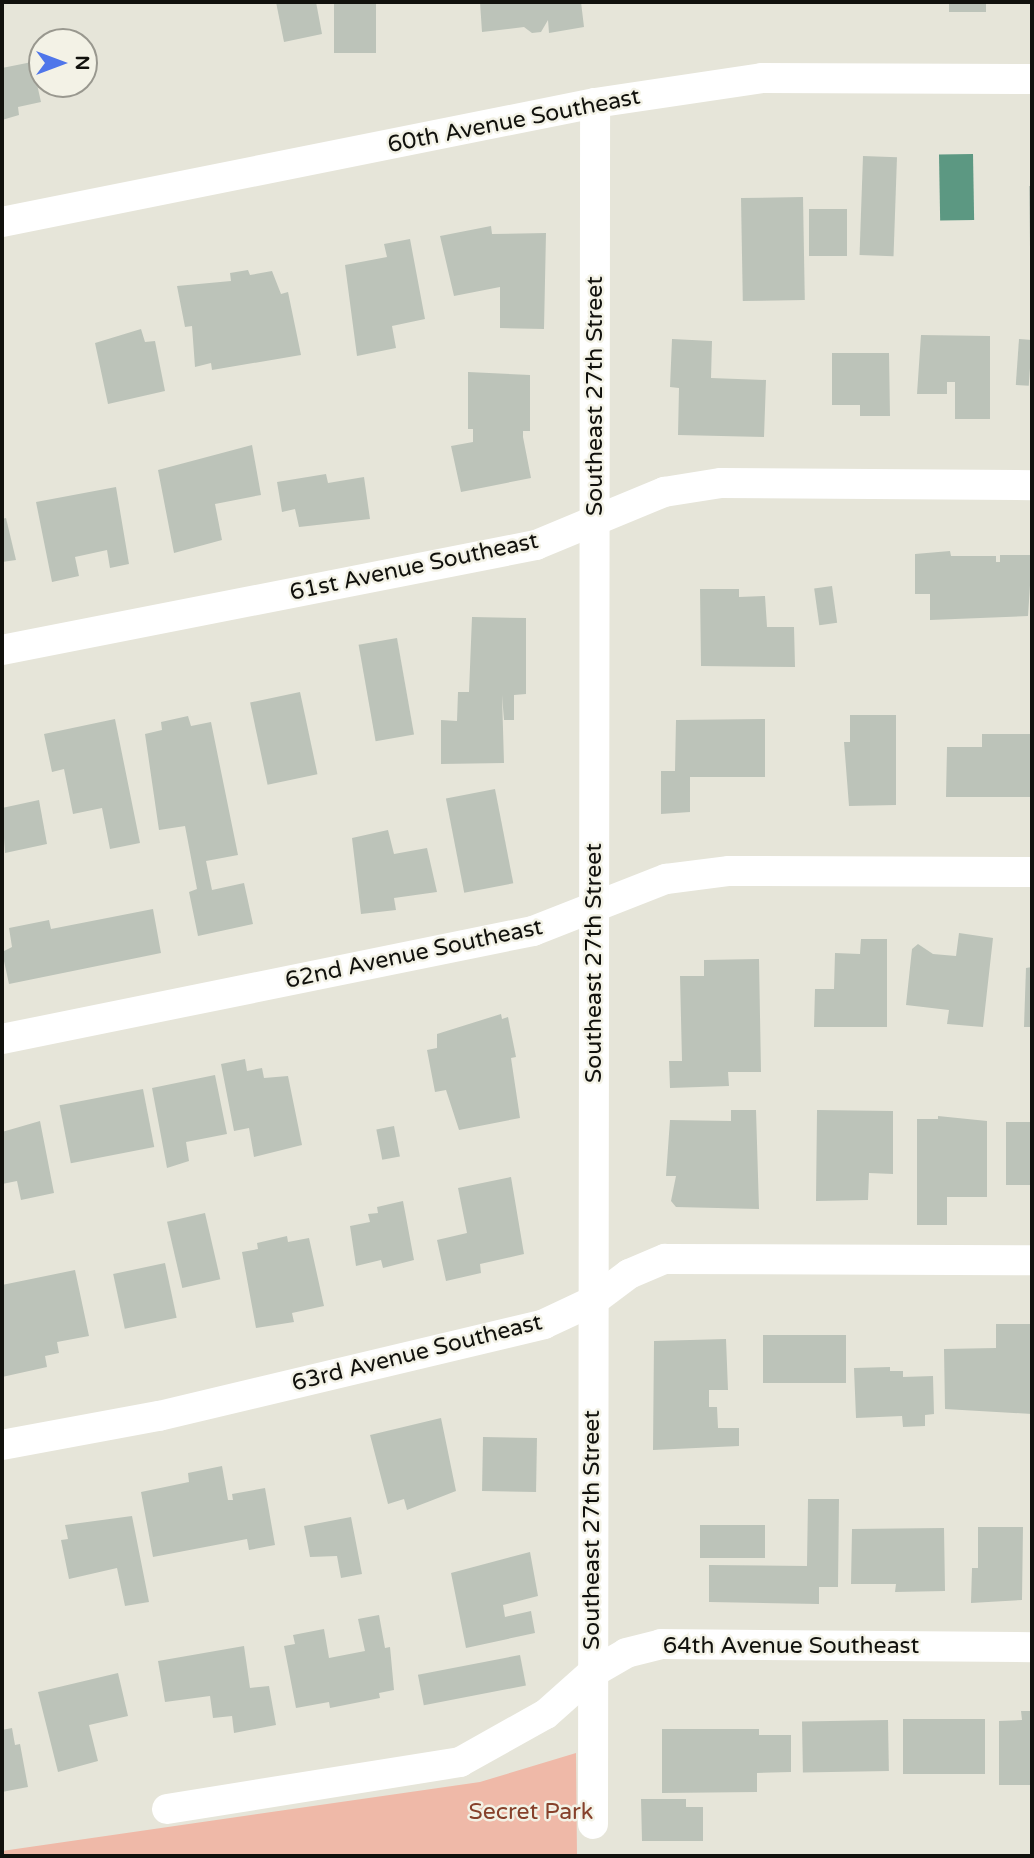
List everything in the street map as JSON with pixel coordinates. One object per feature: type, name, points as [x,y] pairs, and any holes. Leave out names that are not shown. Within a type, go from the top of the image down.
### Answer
[{"type":"street","name":"60th Avenue Southeast","points":[[2,222],[595,103],[762,78],[1032,79]]},
{"type":"street","name":"Southeast 27th Street","points":[[593,1824],[595,103]]},
{"type":"street","name":"61st Avenue Southeast","points":[[2,650],[536,545],[664,492],[721,483],[1032,485]]},
{"type":"street","name":"62nd Avenue Southeast","points":[[2,1039],[533,932],[666,879],[729,871],[1032,872]]},
{"type":"street","name":"63rd Avenue Southeast","points":[[2,1445],[159,1416],[544,1324],[593,1301],[629,1274],[665,1259],[1032,1260]]},
{"type":"street","name":"64th Avenue Southeast","points":[[167,1809],[460,1762],[546,1714],[592,1673],[626,1653],[661,1644],[1032,1647]]},
{"type":"green space","name":"Secret Park","points":[[576,1753],[577,1856],[2,1856],[2,1851],[480,1782]]},
{"type":"shaded area","points":[[973,154],[974,220],[940,221],[939,155]]},
{"type":"building","points":[[276,2],[316,2],[322,34],[284,42]]},
{"type":"building","points":[[334,2],[376,2],[376,53],[334,53]]},
{"type":"building","points":[[480,2],[581,2],[584,27],[549,33],[548,20],[541,32],[532,33],[524,27],[482,32]]},
{"type":"building","points":[[949,2],[986,2],[986,12],[949,12]]},
{"type":"building","points":[[28,63],[28,98],[40,98],[41,102],[18,107],[19,115],[2,120],[2,68]]},
{"type":"building","points":[[863,156],[897,157],[894,256],[860,255]]},
{"type":"building","points":[[1029,186],[1032,186],[1032,247],[1030,247]]},
{"type":"building","points":[[803,197],[805,300],[743,301],[741,198]]},
{"type":"building","points":[[809,209],[847,209],[847,256],[809,256]]},
{"type":"building","points":[[491,226],[492,234],[546,233],[544,329],[500,328],[500,287],[454,296],[440,236]]},
{"type":"building","points":[[410,239],[425,319],[392,326],[396,348],[357,356],[345,265],[387,257],[384,244]]},
{"type":"building","points":[[248,270],[250,275],[272,271],[281,294],[288,292],[301,355],[212,370],[211,363],[195,367],[192,326],[185,327],[177,286],[231,281],[230,273]]},
{"type":"building","points":[[141,329],[145,342],[155,341],[165,391],[108,404],[95,343]]},
{"type":"building","points":[[921,335],[990,336],[990,419],[955,419],[955,382],[947,382],[947,394],[917,394]]},
{"type":"building","points":[[672,339],[712,341],[711,378],[766,380],[764,437],[678,435],[679,388],[670,387]]},
{"type":"building","points":[[1019,339],[1032,340],[1029,386],[1016,385]]},
{"type":"building","points":[[832,353],[889,353],[890,416],[860,416],[860,405],[832,405]]},
{"type":"building","points":[[468,372],[530,375],[530,431],[523,431],[523,437],[531,478],[461,492],[451,446],[473,442],[473,429],[468,429]]},
{"type":"building","points":[[252,445],[261,495],[215,504],[222,540],[174,553],[158,470]]},
{"type":"building","points":[[326,474],[328,483],[364,477],[370,519],[299,527],[295,509],[282,512],[277,482]]},
{"type":"building","points":[[116,487],[129,564],[110,568],[107,550],[75,557],[79,576],[52,582],[36,502]]},
{"type":"building","points":[[6,518],[16,560],[2,562],[2,519]]},
{"type":"building","points":[[950,551],[951,556],[996,556],[996,562],[1000,562],[1000,555],[1032,555],[1028,616],[930,620],[930,594],[915,594],[915,554]]},
{"type":"building","points":[[832,586],[837,623],[819,625],[814,589]]},
{"type":"building","points":[[700,589],[739,589],[739,597],[765,596],[767,627],[794,627],[795,667],[701,666]]},
{"type":"building","points":[[472,617],[526,618],[526,694],[514,695],[514,720],[504,720],[502,695],[504,763],[441,764],[441,720],[457,721],[458,692],[469,692]]},
{"type":"building","points":[[397,638],[414,735],[376,741],[359,645]]},
{"type":"building","points":[[300,692],[317,774],[268,785],[250,703]]},
{"type":"building","points":[[850,715],[896,715],[896,805],[849,806],[844,742],[850,742]]},
{"type":"building","points":[[188,716],[191,726],[211,722],[238,855],[206,861],[212,890],[244,883],[253,924],[198,936],[189,892],[197,889],[185,826],[159,830],[145,734],[162,730],[161,722]]},
{"type":"building","points":[[115,719],[140,843],[110,849],[102,808],[73,814],[64,769],[52,772],[44,734]]},
{"type":"building","points":[[765,719],[765,777],[690,777],[690,812],[661,814],[661,771],[675,771],[676,720]]},
{"type":"building","points":[[982,734],[1031,734],[1030,797],[946,797],[947,747],[982,747]]},
{"type":"building","points":[[495,789],[513,883],[464,893],[446,799]]},
{"type":"building","points":[[39,800],[47,844],[5,853],[2,808]]},
{"type":"building","points":[[388,830],[394,854],[427,848],[437,892],[394,898],[396,910],[361,914],[352,838]]},
{"type":"building","points":[[153,909],[161,953],[9,984],[2,952],[12,947],[9,928],[49,920],[51,929]]},
{"type":"building","points":[[959,933],[993,938],[983,1027],[947,1024],[949,1010],[906,1005],[912,949],[918,944],[933,954],[956,956]]},
{"type":"building","points":[[861,939],[887,939],[887,1027],[814,1027],[815,989],[834,989],[835,953],[860,954]]},
{"type":"building","points":[[759,959],[761,1072],[728,1072],[729,1086],[670,1088],[669,1061],[682,1061],[680,976],[704,976],[704,960]]},
{"type":"building","points":[[1032,967],[1032,1027],[1024,1027],[1026,968]]},
{"type":"building","points":[[501,1014],[502,1019],[508,1017],[516,1057],[511,1058],[520,1118],[459,1130],[446,1090],[435,1092],[427,1050],[437,1048],[437,1034]]},
{"type":"building","points":[[245,1059],[247,1071],[262,1068],[264,1078],[288,1076],[302,1145],[254,1157],[249,1128],[234,1131],[221,1064]]},
{"type":"building","points":[[215,1075],[227,1134],[186,1142],[189,1161],[167,1168],[152,1088]]},
{"type":"building","points":[[143,1089],[154,1147],[71,1163],[60,1105]]},
{"type":"building","points":[[731,1110],[756,1110],[759,1209],[676,1207],[671,1201],[676,1176],[666,1176],[670,1120],[731,1121]]},
{"type":"building","points":[[817,1110],[893,1111],[893,1174],[869,1173],[868,1200],[816,1201]]},
{"type":"building","points":[[938,1116],[987,1121],[987,1197],[947,1197],[947,1225],[917,1225],[917,1119],[938,1119]]},
{"type":"building","points":[[40,1121],[54,1193],[21,1200],[17,1181],[2,1184],[2,1132]]},
{"type":"building","points":[[1006,1122],[1032,1122],[1032,1185],[1006,1185]]},
{"type":"building","points":[[394,1126],[400,1156],[382,1160],[376,1129]]},
{"type":"building","points":[[511,1177],[524,1254],[480,1264],[481,1273],[446,1281],[437,1240],[467,1233],[458,1188]]},
{"type":"building","points":[[403,1201],[414,1260],[383,1268],[381,1260],[356,1266],[350,1226],[370,1222],[368,1214],[378,1213],[377,1207]]},
{"type":"building","points":[[205,1213],[220,1279],[182,1288],[167,1222]]},
{"type":"building","points":[[287,1236],[288,1242],[309,1238],[324,1306],[292,1313],[294,1322],[256,1328],[242,1252],[258,1249],[257,1243]]},
{"type":"building","points":[[165,1263],[177,1318],[125,1329],[113,1274]]},
{"type":"building","points":[[75,1270],[89,1336],[57,1342],[59,1353],[45,1356],[47,1367],[2,1377],[2,1285]]},
{"type":"building","points":[[996,1324],[1031,1324],[1032,1414],[945,1409],[944,1349],[996,1348]]},
{"type":"building","points":[[763,1335],[846,1335],[846,1383],[763,1383]]},
{"type":"building","points":[[726,1339],[728,1390],[709,1390],[709,1407],[717,1407],[718,1428],[739,1428],[739,1446],[653,1450],[654,1341]]},
{"type":"building","points":[[890,1367],[890,1371],[903,1371],[903,1377],[933,1376],[934,1414],[925,1415],[925,1426],[903,1427],[902,1416],[856,1418],[854,1368]]},
{"type":"building","points":[[441,1418],[456,1491],[407,1510],[404,1499],[388,1504],[370,1435]]},
{"type":"building","points":[[483,1437],[537,1438],[536,1492],[482,1491]]},
{"type":"building","points":[[222,1466],[228,1500],[233,1500],[232,1494],[265,1488],[275,1545],[249,1550],[247,1539],[153,1557],[141,1492],[189,1482],[188,1473]]},
{"type":"building","points":[[808,1499],[839,1499],[838,1587],[819,1587],[819,1604],[709,1602],[709,1565],[807,1566]]},
{"type":"building","points":[[132,1516],[149,1602],[125,1606],[117,1568],[69,1579],[61,1540],[68,1539],[65,1525]]},
{"type":"building","points":[[351,1517],[362,1574],[341,1578],[337,1556],[310,1557],[304,1526]]},
{"type":"building","points":[[700,1525],[765,1525],[765,1558],[700,1558]]},
{"type":"building","points":[[978,1527],[1023,1527],[1022,1600],[971,1603],[972,1568],[978,1568]]},
{"type":"building","points":[[944,1528],[945,1591],[895,1592],[896,1584],[851,1584],[852,1529]]},
{"type":"building","points":[[530,1552],[538,1596],[503,1605],[505,1617],[531,1611],[535,1633],[466,1648],[451,1573]]},
{"type":"building","points":[[379,1615],[385,1648],[390,1647],[394,1690],[379,1693],[380,1698],[330,1708],[329,1702],[296,1708],[284,1646],[295,1644],[293,1635],[324,1629],[329,1658],[365,1651],[358,1619]]},
{"type":"building","points":[[244,1646],[250,1688],[269,1686],[276,1725],[234,1733],[232,1716],[213,1718],[210,1696],[165,1702],[158,1661]]},
{"type":"building","points":[[520,1655],[526,1685],[424,1705],[418,1675]]},
{"type":"building","points":[[118,1673],[128,1716],[89,1725],[98,1761],[58,1772],[38,1692]]},
{"type":"building","points":[[1021,1711],[1032,1711],[1032,1785],[999,1785],[999,1721],[1022,1720]]},
{"type":"building","points":[[903,1719],[985,1719],[985,1774],[903,1774]]},
{"type":"building","points":[[888,1720],[889,1771],[803,1772],[802,1722]]},
{"type":"building","points":[[12,1728],[15,1745],[20,1744],[28,1787],[2,1792],[2,1730]]},
{"type":"building","points":[[662,1729],[759,1729],[759,1735],[791,1735],[791,1772],[757,1773],[757,1792],[662,1793]]},
{"type":"building","points":[[641,1799],[686,1799],[686,1807],[703,1807],[703,1841],[642,1841]]}]
